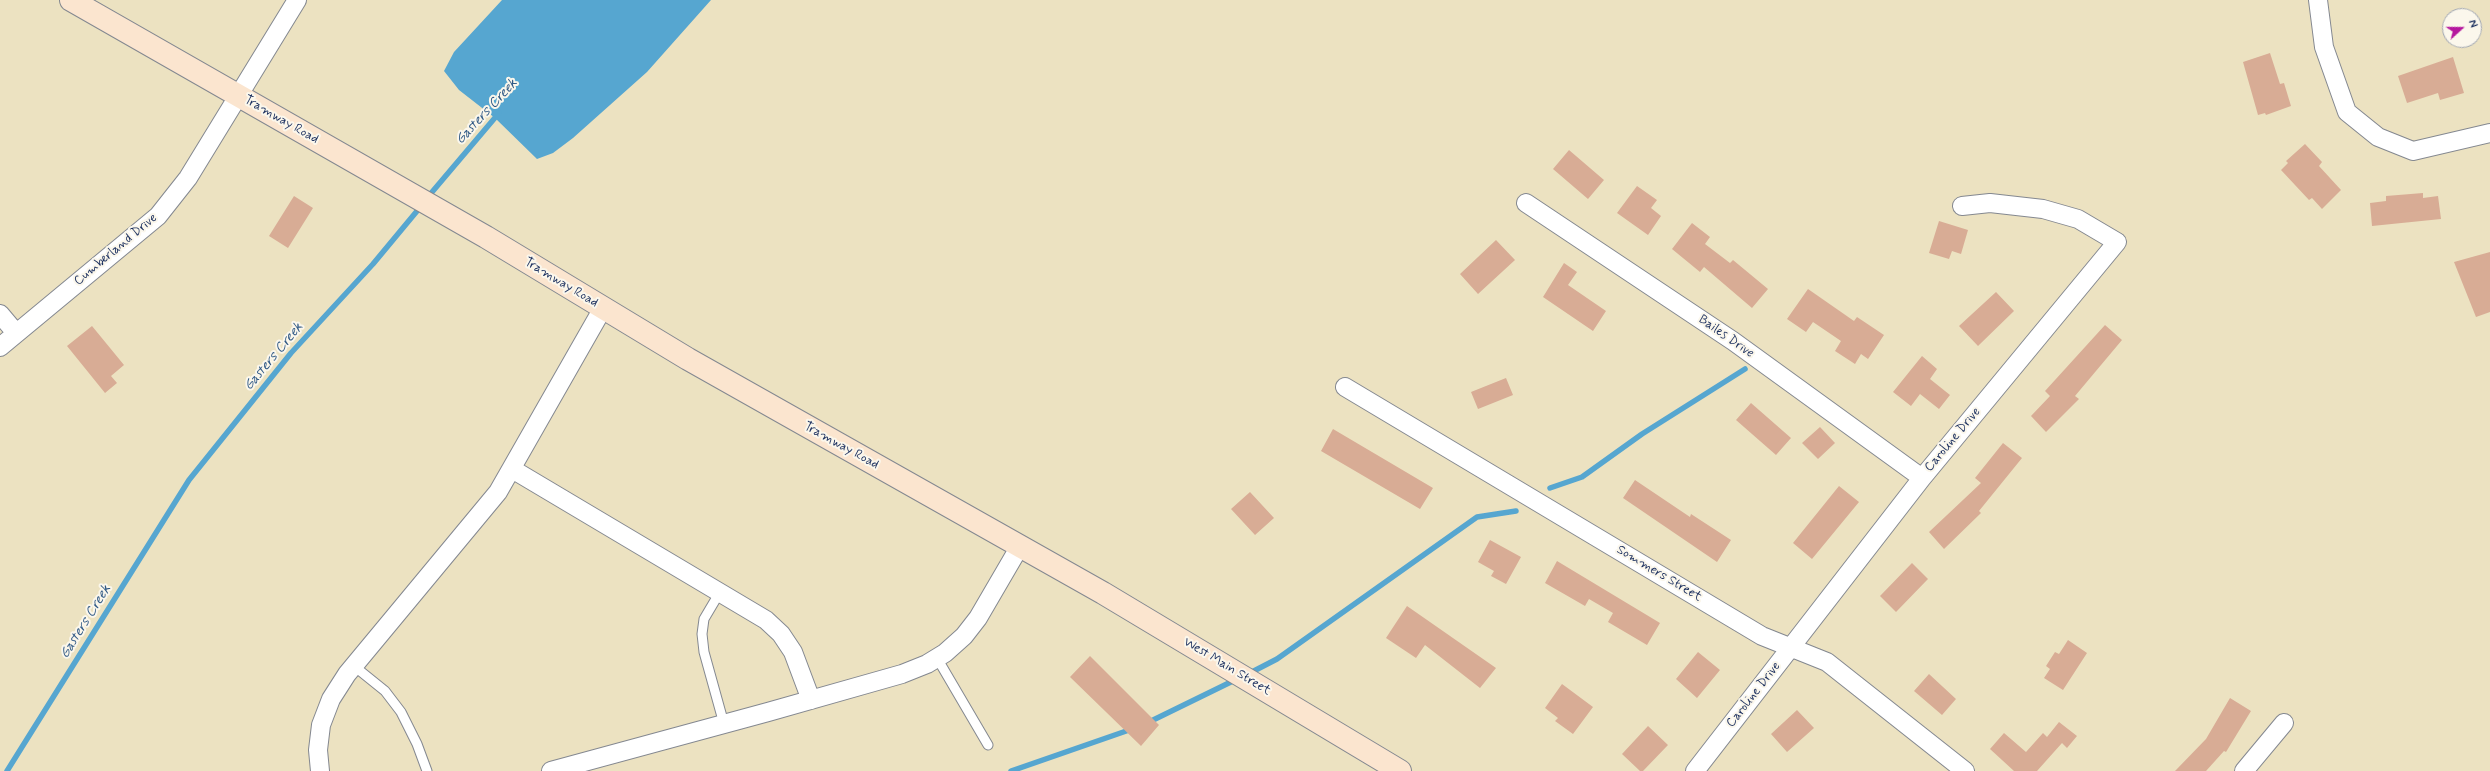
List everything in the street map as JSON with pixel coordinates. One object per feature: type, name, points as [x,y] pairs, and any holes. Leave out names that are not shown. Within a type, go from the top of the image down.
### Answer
[{"type":"main road","name":"Tramway Road","points":[[71,0],[486,237],[688,360],[1053,565]]},
{"type":"main road","name":"West Main Street","points":[[1053,565],[1400,771]]},
{"type":"street","name":"Cumberland Drive","points":[[0,347],[158,216],[188,178],[297,0]]},
{"type":"street","points":[[2318,0],[2324,47],[2347,112],[2378,137],[2414,151],[2490,133]]},
{"type":"street","name":"Bailes Drive","points":[[1526,203],[1733,340],[1922,478]]},
{"type":"street","name":"Caroline Drive","points":[[1695,771],[1922,478],[2117,242],[2083,222],[2043,209],[1990,204],[1962,206]]},
{"type":"street","points":[[320,771],[318,750],[321,725],[331,699],[354,666],[498,492],[603,308]]},
{"type":"street","points":[[0,314],[16,333]]},
{"type":"street","name":"Sommers Street","points":[[1345,387],[1762,636],[1828,662],[1965,771]]},
{"type":"street","points":[[512,469],[766,620],[782,634],[793,652],[811,700]]},
{"type":"street","points":[[551,771],[902,674],[937,658],[964,636],[978,618],[1020,546]]},
{"type":"street","points":[[2244,771],[2284,723]]},
{"type":"lane","points":[[720,592],[704,619],[702,634],[704,652],[724,724]]},
{"type":"lane","points":[[937,658],[988,745]]},
{"type":"lane","points":[[354,666],[385,691],[401,712],[417,744],[427,771]]},
{"type":"water","points":[[502,0],[711,0],[647,72],[573,138],[553,153],[537,159],[495,118],[459,90],[444,71],[454,52]]},
{"type":"building","points":[[2270,53],[2280,84],[2284,83],[2291,106],[2266,115],[2265,113],[2258,115],[2243,62]]},
{"type":"building","points":[[2453,57],[2464,93],[2440,100],[2438,93],[2407,103],[2398,76]]},
{"type":"building","points":[[2305,144],[2322,162],[2319,166],[2341,190],[2322,209],[2312,198],[2309,200],[2281,170],[2288,163],[2286,161]]},
{"type":"building","points":[[1569,150],[1604,180],[1588,199],[1553,169]]},
{"type":"building","points":[[1637,186],[1657,200],[1651,208],[1661,216],[1648,235],[1617,213]]},
{"type":"building","points":[[2423,193],[2423,198],[2438,196],[2441,219],[2372,226],[2370,203],[2386,201],[2386,196]]},
{"type":"building","points":[[294,196],[313,208],[288,248],[269,236]]},
{"type":"building","points":[[1939,221],[1968,230],[1961,254],[1952,251],[1949,259],[1929,253]]},
{"type":"building","points":[[1692,223],[1710,237],[1705,244],[1730,263],[1733,260],[1768,289],[1752,308],[1704,267],[1700,272],[1672,249]]},
{"type":"building","points":[[1496,240],[1515,260],[1478,294],[1460,274]]},
{"type":"building","points":[[2490,252],[2490,312],[2476,317],[2454,262]]},
{"type":"building","points":[[1564,263],[1577,272],[1568,285],[1606,311],[1593,331],[1543,297]]},
{"type":"building","points":[[1808,289],[1854,321],[1857,317],[1884,335],[1868,359],[1861,354],[1855,364],[1835,351],[1841,341],[1813,322],[1806,332],[1787,319]]},
{"type":"building","points":[[1996,292],[2014,311],[1978,346],[1959,326]]},
{"type":"building","points":[[2105,325],[2122,340],[2075,396],[2079,399],[2046,432],[2031,416],[2050,396],[2045,391]]},
{"type":"building","points":[[92,326],[124,365],[111,376],[117,383],[105,393],[67,346]]},
{"type":"building","points":[[1922,356],[1937,369],[1930,379],[1950,395],[1939,409],[1920,394],[1911,406],[1893,392]]},
{"type":"building","points":[[1506,378],[1513,395],[1478,409],[1471,392]]},
{"type":"building","points":[[1751,403],[1791,438],[1776,455],[1736,420]]},
{"type":"building","points":[[1820,427],[1835,443],[1818,459],[1802,443]]},
{"type":"building","points":[[1333,429],[1433,488],[1420,509],[1321,451]]},
{"type":"building","points":[[2003,443],[2022,458],[1979,511],[1981,513],[1944,549],[1929,532],[1981,483],[1975,478]]},
{"type":"building","points":[[1635,480],[1690,517],[1691,514],[1731,540],[1717,562],[1623,498]]},
{"type":"building","points":[[1839,486],[1859,502],[1812,559],[1793,543]]},
{"type":"building","points":[[1250,492],[1274,518],[1255,535],[1231,509]]},
{"type":"building","points":[[1490,540],[1521,557],[1506,584],[1491,576],[1494,571],[1478,562]]},
{"type":"building","points":[[1557,561],[1660,623],[1647,645],[1608,622],[1613,613],[1589,599],[1585,606],[1545,583]]},
{"type":"building","points":[[1912,563],[1928,579],[1896,612],[1880,596]]},
{"type":"building","points":[[1407,606],[1496,668],[1480,688],[1425,645],[1416,658],[1386,638]]},
{"type":"building","points":[[2068,640],[2087,653],[2063,690],[2044,678],[2050,669],[2046,666],[2055,652],[2059,654]]},
{"type":"building","points":[[1698,652],[1720,670],[1697,698],[1676,679]]},
{"type":"building","points":[[1090,656],[1159,725],[1141,746],[1070,677]]},
{"type":"building","points":[[1929,674],[1956,699],[1942,715],[1914,691]]},
{"type":"building","points":[[1562,684],[1593,707],[1573,734],[1555,721],[1558,718],[1545,708]]},
{"type":"building","points":[[2230,698],[2251,711],[2226,752],[2224,751],[2206,771],[2175,771],[2206,739]]},
{"type":"building","points":[[1797,710],[1814,728],[1787,752],[1771,734]]},
{"type":"building","points":[[2059,722],[2077,736],[2067,748],[2062,743],[2037,771],[2014,771],[1990,749],[2004,733],[2026,752],[2043,733],[2047,737]]},
{"type":"building","points":[[1648,726],[1668,745],[1643,771],[1640,771],[1622,754]]},
{"type":"waterway","name":"Gasters Creek","points":[[427,198],[499,113]]},
{"type":"waterway","name":"Gasters Creek","points":[[7,771],[189,480],[291,353],[373,264],[422,205]]},
{"type":"waterway","points":[[1550,488],[1582,477],[1642,434],[1745,369]]},
{"type":"waterway","points":[[1248,674],[1277,659],[1477,517],[1516,511]]},
{"type":"waterway","points":[[1147,723],[1237,679]]},
{"type":"waterway","points":[[1011,771],[1132,729]]}]
